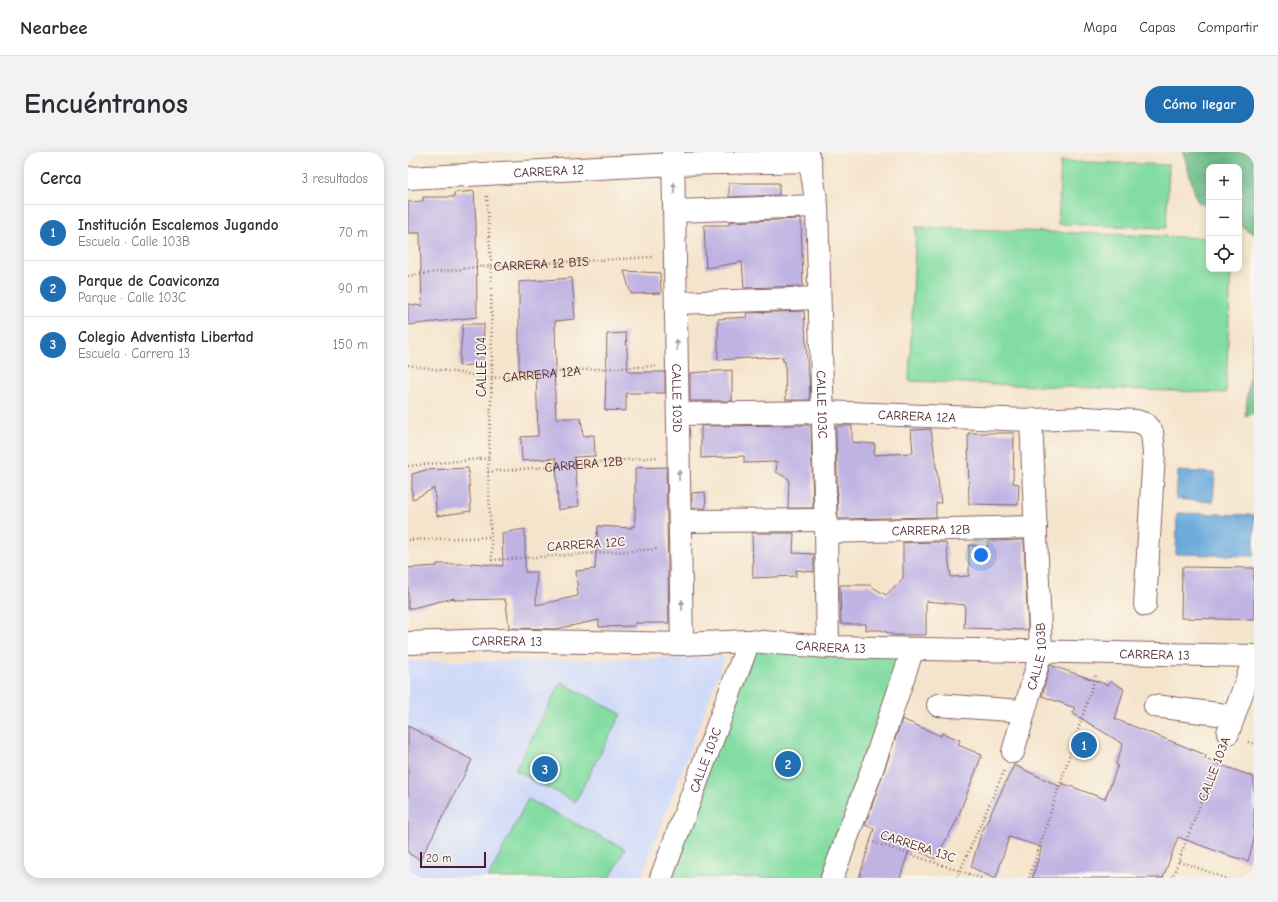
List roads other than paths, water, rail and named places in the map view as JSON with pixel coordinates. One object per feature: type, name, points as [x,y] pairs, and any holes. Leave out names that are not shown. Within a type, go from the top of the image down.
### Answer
[{"type":"street","name":"CARRERA 12","points":[[408,178],[486,174],[673,158],[808,157]]},
{"type":"street","name":"CALLE 103C","points":[[808,157],[816,206],[826,526],[828,647]]},
{"type":"street","name":"CALLE 103D","points":[[673,158],[682,644]]},
{"type":"street","points":[[674,211],[816,206]]},
{"type":"street","points":[[676,303],[818,298]]},
{"type":"street","name":"CARRERA 12A","points":[[678,414],[822,412],[1032,420],[1085,418],[1136,421],[1145,424],[1152,432],[1154,452],[1145,605]]},
{"type":"street","name":"CALLE 103B","points":[[1013,752],[1041,652],[1032,420]]},
{"type":"street","name":"CARRERA 12B","points":[[680,521],[826,526],[1036,527]]},
{"type":"street","name":"CARRERA 13","points":[[408,643],[494,640],[682,644],[749,641],[828,647],[1254,658]]},
{"type":"street","name":"CALLE 103C","points":[[661,878],[749,641]]},
{"type":"street","points":[[832,878],[869,778],[913,649]]},
{"type":"street","points":[[1155,706],[1231,725],[1254,658]]},
{"type":"street","points":[[938,705],[1024,711]]},
{"type":"water","points":[[1178,471],[1215,473],[1213,502],[1176,499]]},
{"type":"water","points":[[1177,513],[1254,515],[1254,556],[1176,554]]},
{"type":"place","name":"Institución Escalemos Jugando","points":[[1084,745]]},
{"type":"place","name":"Parque de Coaviconza","points":[[788,764]]},
{"type":"place","name":"Colegio Adventista Libertad","points":[[545,769]]}]
